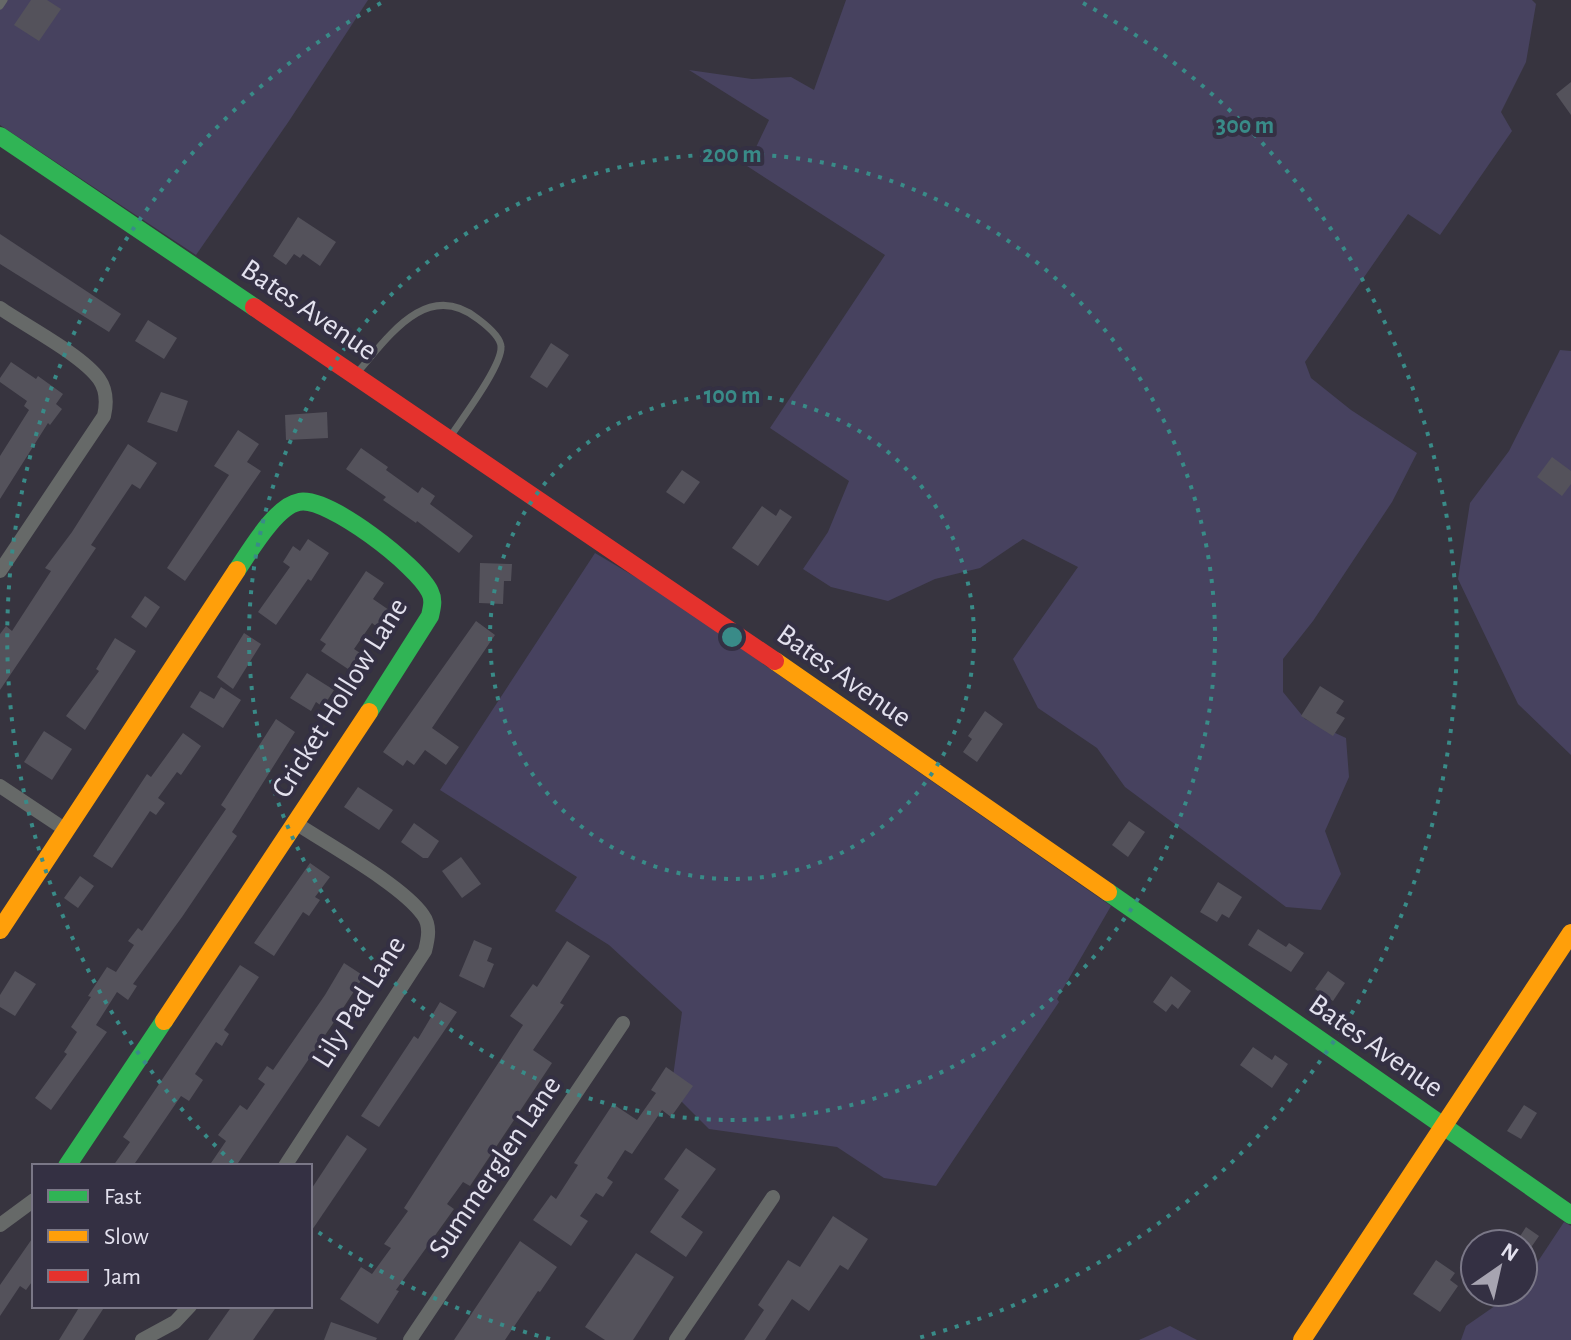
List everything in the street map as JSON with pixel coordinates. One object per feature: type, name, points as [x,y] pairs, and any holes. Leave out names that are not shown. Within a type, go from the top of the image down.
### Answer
[{"type":"street","name":"Bates Avenue","points":[[0,136],[659,580],[1571,1215]]},
{"type":"street","points":[[0,308],[88,366],[104,388],[106,406],[104,416],[0,571]]},
{"type":"street","name":"Cricket Hollow Lane","points":[[0,930],[258,539],[279,515],[296,502],[315,503],[398,557],[432,590],[428,617],[397,670],[68,1164]]},
{"type":"street","points":[[0,786],[66,830]]},
{"type":"street","name":"Lily Pad Lane","points":[[286,1164],[425,951],[428,939],[424,916],[404,895],[294,822]]},
{"type":"street","points":[[1302,1340],[1571,933]]},
{"type":"street","name":"Summerglen Lane","points":[[410,1340],[623,1023]]},
{"type":"street","points":[[676,1340],[773,1197]]},
{"type":"street","points":[[0,1225],[32,1201]]},
{"type":"street","points":[[142,1340],[175,1322],[188,1308]]},
{"type":"lane","points":[[0,6],[4,0]]},
{"type":"lane","points":[[355,375],[394,331],[421,309],[449,305],[476,317],[500,341],[502,349],[487,380],[448,439]]},
{"type":"shaded area","points":[[0,0],[368,0],[196,255],[0,125]]},
{"type":"shaded area","points":[[846,0],[1532,0],[1536,4],[1526,62],[1501,112],[1512,131],[1440,235],[1408,214],[1305,362],[1311,378],[1351,410],[1417,453],[1392,502],[1313,621],[1283,659],[1283,692],[1305,719],[1346,738],[1349,777],[1325,831],[1341,874],[1321,910],[1286,907],[1125,787],[1097,748],[1038,708],[1013,659],[1078,567],[1023,539],[980,568],[935,579],[888,601],[831,587],[803,569],[828,532],[849,481],[770,428],[885,255],[747,166],[769,120],[689,70],[752,79],[791,77],[814,90]]},
{"type":"shaded area","points":[[1560,350],[1571,351],[1571,755],[1518,704],[1458,579],[1470,503],[1509,451]]},
{"type":"shaded area","points":[[595,553],[654,588],[1111,906],[1057,999],[1059,1002],[936,1186],[884,1178],[837,1147],[709,1129],[671,1091],[682,1012],[609,945],[555,911],[577,877],[440,790]]},
{"type":"shaded area","points":[[1564,1222],[1571,1226],[1571,1340],[1461,1340],[1466,1326],[1492,1308],[1539,1308],[1539,1260]]},
{"type":"shaded area","points":[[1170,1326],[1197,1340],[1139,1340]]},
{"type":"building","points":[[31,0],[47,0],[61,9],[39,41],[14,25]]},
{"type":"building","points":[[1571,82],[1571,115],[1556,94]]},
{"type":"building","points":[[298,217],[336,242],[320,266],[303,254],[300,258],[294,254],[286,265],[273,256]]},
{"type":"building","points":[[0,234],[121,314],[109,332],[0,264]]},
{"type":"building","points":[[148,320],[177,338],[164,359],[135,341]]},
{"type":"building","points":[[551,343],[569,355],[547,388],[530,377]]},
{"type":"building","points":[[11,362],[63,394],[56,404],[62,409],[50,425],[48,423],[0,499],[0,456],[29,410],[24,406],[27,401],[0,382]]},
{"type":"building","points":[[161,392],[188,401],[177,432],[147,422]]},
{"type":"building","points":[[327,412],[328,438],[286,440],[285,415]]},
{"type":"building","points":[[238,430],[259,444],[247,462],[261,471],[185,581],[167,568],[229,475],[214,466]]},
{"type":"building","points":[[128,444],[157,463],[140,489],[132,484],[91,545],[96,548],[0,690],[0,634],[6,626],[12,631],[51,571],[45,568],[72,532]]},
{"type":"building","points":[[361,448],[418,493],[422,487],[435,496],[430,504],[473,536],[459,553],[383,500],[386,497],[346,469]]},
{"type":"building","points":[[1552,457],[1571,471],[1571,484],[1562,496],[1537,477]]},
{"type":"building","points":[[682,470],[700,482],[684,504],[666,492]]},
{"type":"building","points":[[762,506],[776,516],[780,509],[792,517],[758,566],[732,548]]},
{"type":"building","points":[[308,539],[329,553],[276,625],[258,612],[290,567],[283,562],[293,546],[300,551]]},
{"type":"building","points":[[480,563],[512,564],[511,581],[504,581],[503,604],[479,603]]},
{"type":"building","points":[[366,571],[384,583],[373,599],[389,610],[377,627],[372,623],[354,649],[360,653],[348,669],[321,651],[326,644],[320,640]]},
{"type":"building","points":[[145,596],[160,607],[146,628],[131,617]]},
{"type":"building","points":[[476,621],[495,635],[432,728],[459,747],[446,765],[425,750],[414,765],[407,760],[403,766],[383,752]]},
{"type":"building","points":[[244,633],[261,644],[233,689],[217,677]]},
{"type":"building","points":[[115,638],[136,651],[85,730],[66,716],[99,671],[96,669]]},
{"type":"building","points":[[307,673],[334,690],[323,707],[316,702],[311,711],[290,698]]},
{"type":"building","points":[[1320,686],[1344,701],[1336,713],[1345,718],[1333,736],[1301,716]]},
{"type":"building","points":[[221,687],[241,700],[223,728],[190,707],[200,691],[214,699]]},
{"type":"building","points":[[985,711],[1003,724],[977,762],[963,752],[972,739],[968,736]]},
{"type":"building","points":[[276,719],[295,732],[232,832],[237,836],[133,984],[137,986],[128,1000],[117,992],[96,1025],[107,1032],[51,1110],[35,1098],[67,1054],[64,1052],[77,1032],[71,1027],[91,997],[88,996],[107,967],[116,972],[134,945],[128,941],[138,928],[142,931],[226,809],[221,805]]},
{"type":"building","points":[[44,731],[72,749],[52,780],[24,762]]},
{"type":"building","points":[[183,733],[201,746],[181,775],[177,772],[158,798],[165,803],[156,815],[150,811],[112,868],[93,856],[147,774],[151,777]]},
{"type":"building","points":[[358,787],[393,810],[379,830],[344,807]]},
{"type":"building","points":[[1129,821],[1145,832],[1128,857],[1112,845]]},
{"type":"building","points":[[414,823],[439,841],[428,858],[423,858],[401,842]]},
{"type":"building","points":[[461,857],[481,884],[462,898],[442,871]]},
{"type":"building","points":[[310,863],[330,877],[315,897],[320,900],[309,916],[303,912],[274,956],[254,943]]},
{"type":"building","points":[[80,876],[94,886],[78,908],[64,898]]},
{"type":"building","points":[[1218,882],[1242,897],[1229,918],[1222,914],[1217,922],[1200,912]]},
{"type":"building","points":[[1258,929],[1286,947],[1289,943],[1304,953],[1291,972],[1248,945]]},
{"type":"building","points":[[474,940],[492,948],[487,961],[494,964],[484,988],[459,976]]},
{"type":"building","points":[[567,941],[590,956],[560,1003],[564,1005],[533,1050],[552,1063],[470,1186],[463,1182],[447,1204],[454,1209],[396,1290],[399,1291],[378,1324],[340,1299],[361,1267],[372,1274],[391,1248],[384,1244],[408,1211],[404,1208],[523,1025],[510,1016],[533,984],[537,987]]},
{"type":"building","points":[[344,963],[364,976],[237,1164],[210,1164],[226,1141],[218,1135],[240,1105],[247,1110],[265,1084],[258,1079],[267,1066],[273,1070]]},
{"type":"building","points":[[240,965],[259,977],[224,1030],[229,1034],[222,1046],[216,1042],[195,1074],[203,1080],[189,1101],[181,1096],[134,1164],[114,1164],[130,1142],[123,1137]]},
{"type":"building","points":[[15,971],[36,984],[15,1016],[0,1007],[0,995]]},
{"type":"building","points":[[1328,971],[1345,983],[1333,1001],[1315,989]]},
{"type":"building","points":[[1171,976],[1191,991],[1178,1009],[1172,1004],[1166,1012],[1153,1002]]},
{"type":"building","points":[[440,1002],[457,1012],[379,1127],[361,1116],[414,1036],[418,1039]]},
{"type":"building","points":[[1253,1047],[1272,1060],[1275,1055],[1288,1064],[1272,1088],[1240,1065]]},
{"type":"building","points":[[666,1067],[693,1086],[671,1117],[662,1110],[632,1154],[625,1150],[607,1178],[613,1182],[603,1197],[596,1193],[580,1216],[588,1221],[571,1246],[533,1220],[551,1195],[556,1199],[578,1165],[574,1163],[613,1104],[637,1120],[656,1093],[651,1090]]},
{"type":"building","points":[[1524,1105],[1537,1113],[1521,1139],[1507,1131]]},
{"type":"building","points":[[347,1135],[367,1149],[312,1230],[312,1188]]},
{"type":"building","points":[[686,1148],[716,1169],[681,1217],[703,1232],[686,1257],[650,1232],[679,1190],[664,1179]]},
{"type":"building","points":[[833,1216],[868,1239],[848,1270],[840,1265],[809,1311],[792,1299],[765,1340],[744,1340],[764,1310],[758,1305],[788,1260],[800,1267]]},
{"type":"building","points":[[32,1239],[32,1282],[26,1290],[20,1286],[0,1316],[0,1285]]},
{"type":"building","points":[[520,1241],[557,1267],[505,1340],[454,1340]]},
{"type":"building","points":[[636,1253],[674,1277],[633,1340],[605,1340],[585,1327]]},
{"type":"building","points":[[1436,1260],[1455,1273],[1450,1280],[1458,1286],[1440,1312],[1413,1294]]},
{"type":"building","points":[[79,1308],[104,1308],[83,1340],[59,1340]]},
{"type":"building","points":[[231,1308],[276,1308],[253,1340],[208,1340]]},
{"type":"building","points":[[331,1322],[377,1338],[324,1340]]},
{"type":"traffic: fast","points":[[0,136],[254,307]]},
{"type":"traffic: fast","points":[[237,570],[273,520],[290,505],[299,502],[312,503],[350,521],[409,566],[430,592],[430,616],[369,712]]},
{"type":"traffic: fast","points":[[1108,892],[1571,1215]]},
{"type":"traffic: fast","points":[[68,1164],[164,1021]]},
{"type":"traffic: slow","points":[[0,930],[237,570]]},
{"type":"traffic: slow","points":[[775,661],[1108,892]]},
{"type":"traffic: slow","points":[[164,1021],[369,712]]},
{"type":"traffic: slow","points":[[1302,1340],[1571,933]]},
{"type":"traffic: jam","points":[[254,307],[775,661]]}]
